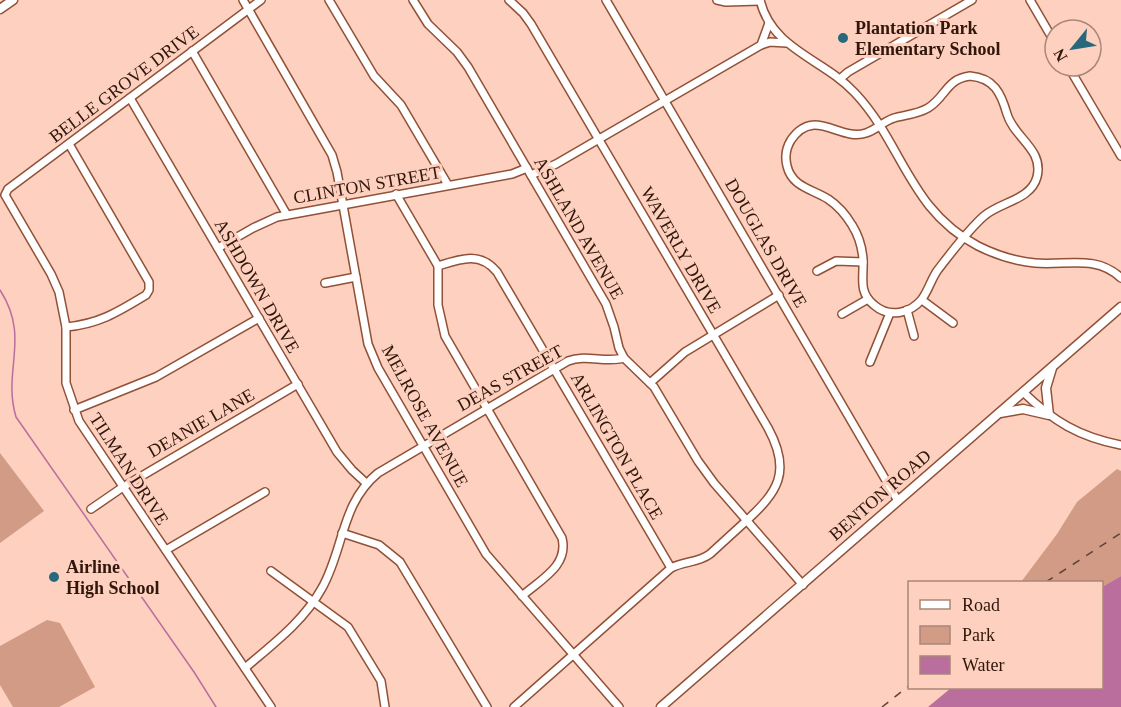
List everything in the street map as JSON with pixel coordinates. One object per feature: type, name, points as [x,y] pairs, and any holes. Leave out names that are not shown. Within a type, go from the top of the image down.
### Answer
[{"type":"main road","points":[[0,9],[13,0]]},
{"type":"main road","name":"BENTON ROAD","points":[[661,707],[1121,307]]},
{"type":"main road","points":[[998,414],[1023,409],[1048,415],[1046,387],[1054,365]]},
{"type":"street","name":"MELROSE AVENUE","points":[[243,0],[328,147],[337,172],[368,344],[374,359],[481,546],[619,707]]},
{"type":"street","name":"BELLE GROVE DRIVE","points":[[5,192],[261,0]]},
{"type":"street","points":[[329,0],[374,76],[401,105],[448,185]]},
{"type":"street","name":"ASHLAND AVENUE","points":[[413,0],[433,30],[460,56],[529,171],[609,310],[624,358],[650,383],[702,468],[803,585]]},
{"type":"street","name":"WAVERLY DRIVE","points":[[509,0],[524,13],[531,24],[773,437],[779,454],[779,475],[775,489],[764,505],[705,558],[671,568]]},
{"type":"street","name":"DOUGLAS DRIVE","points":[[606,0],[898,501]]},
{"type":"street","points":[[717,0],[760,1],[769,23],[786,43],[840,79],[864,103],[925,203],[941,220],[964,238],[979,247],[1009,258],[1042,263],[1094,263],[1105,266],[1121,278]]},
{"type":"street","points":[[840,79],[848,72],[972,0]]},
{"type":"street","points":[[1030,0],[1043,22]]},
{"type":"street","points":[[761,45],[769,23]]},
{"type":"street","name":"CLINTON STREET","points":[[218,248],[266,221],[287,215],[529,171],[556,164],[761,45],[770,42],[786,43]]},
{"type":"street","points":[[192,51],[287,215]]},
{"type":"street","points":[[962,77],[984,78],[999,90],[1012,125],[1034,153],[1038,164],[1037,176],[1025,194],[992,210],[964,238],[937,272],[922,300],[898,313],[890,313],[875,307],[868,299],[862,282],[863,262],[860,244],[851,224],[830,200],[804,188],[794,180],[786,164],[787,152],[794,137],[803,130],[823,125],[855,135],[867,133],[890,120],[927,109],[949,85],[962,77]]},
{"type":"street","points":[[1075,78],[1121,156]]},
{"type":"street","name":"ASHDOWN DRIVE","points":[[130,98],[337,452],[366,483]]},
{"type":"street","points":[[66,327],[88,325],[100,321],[146,295],[150,288],[149,282],[69,144]]},
{"type":"street","name":"TILMAN DRIVE","points":[[5,192],[6,198],[55,283],[66,327],[66,383],[74,410],[84,430],[271,707]]},
{"type":"street","points":[[396,194],[438,266],[438,305],[448,343],[555,525],[564,545],[563,555],[558,565],[522,596]]},
{"type":"street","name":"ARLINGTON PLACE","points":[[438,266],[471,257],[490,265],[500,277],[671,568]]},
{"type":"street","points":[[817,271],[836,261],[863,262]]},
{"type":"street","points":[[325,283],[356,277]]},
{"type":"street","points":[[650,383],[685,352],[779,295]]},
{"type":"street","points":[[842,314],[868,299]]},
{"type":"street","points":[[922,300],[953,323]]},
{"type":"street","points":[[907,310],[914,336]]},
{"type":"street","points":[[870,362],[890,313]]},
{"type":"street","points":[[74,410],[156,377],[259,318]]},
{"type":"street","name":"DEAS STREET","points":[[245,668],[293,626],[314,601],[332,568],[352,505],[366,483],[384,468],[576,358],[615,360],[624,358]]},
{"type":"street","name":"DEANIE LANE","points":[[91,508],[298,384]]},
{"type":"street","points":[[1023,392],[1048,415],[1076,432],[1121,445]]},
{"type":"street","points":[[166,550],[265,492]]},
{"type":"street","points":[[342,533],[379,545],[400,562],[487,707]]},
{"type":"street","points":[[514,707],[671,568]]},
{"type":"street","points":[[271,571],[344,622],[356,637],[381,681],[385,707]]},
{"type":"green space","points":[[0,453],[44,511],[0,543]]},
{"type":"green space","points":[[1117,469],[1121,471],[1121,576],[1103,586],[1103,581],[1022,581],[1057,534],[1077,502]]},
{"type":"green space","points":[[47,620],[60,623],[95,687],[59,707],[13,707],[0,685],[0,646]]},
{"type":"water","points":[[1121,576],[1121,707],[928,707],[950,689],[1103,689],[1103,586]]},
{"type":"waterway","points":[[0,290],[14,323],[12,384],[16,417],[216,707]]},
{"type":"railway","points":[[1048,581],[1121,533]]},
{"type":"railway","points":[[882,707],[908,687]]},
{"type":"place","name":"Plantation Park Elementary School","points":[[843,38]]},
{"type":"place","name":"Airline High School","points":[[54,577]]}]
